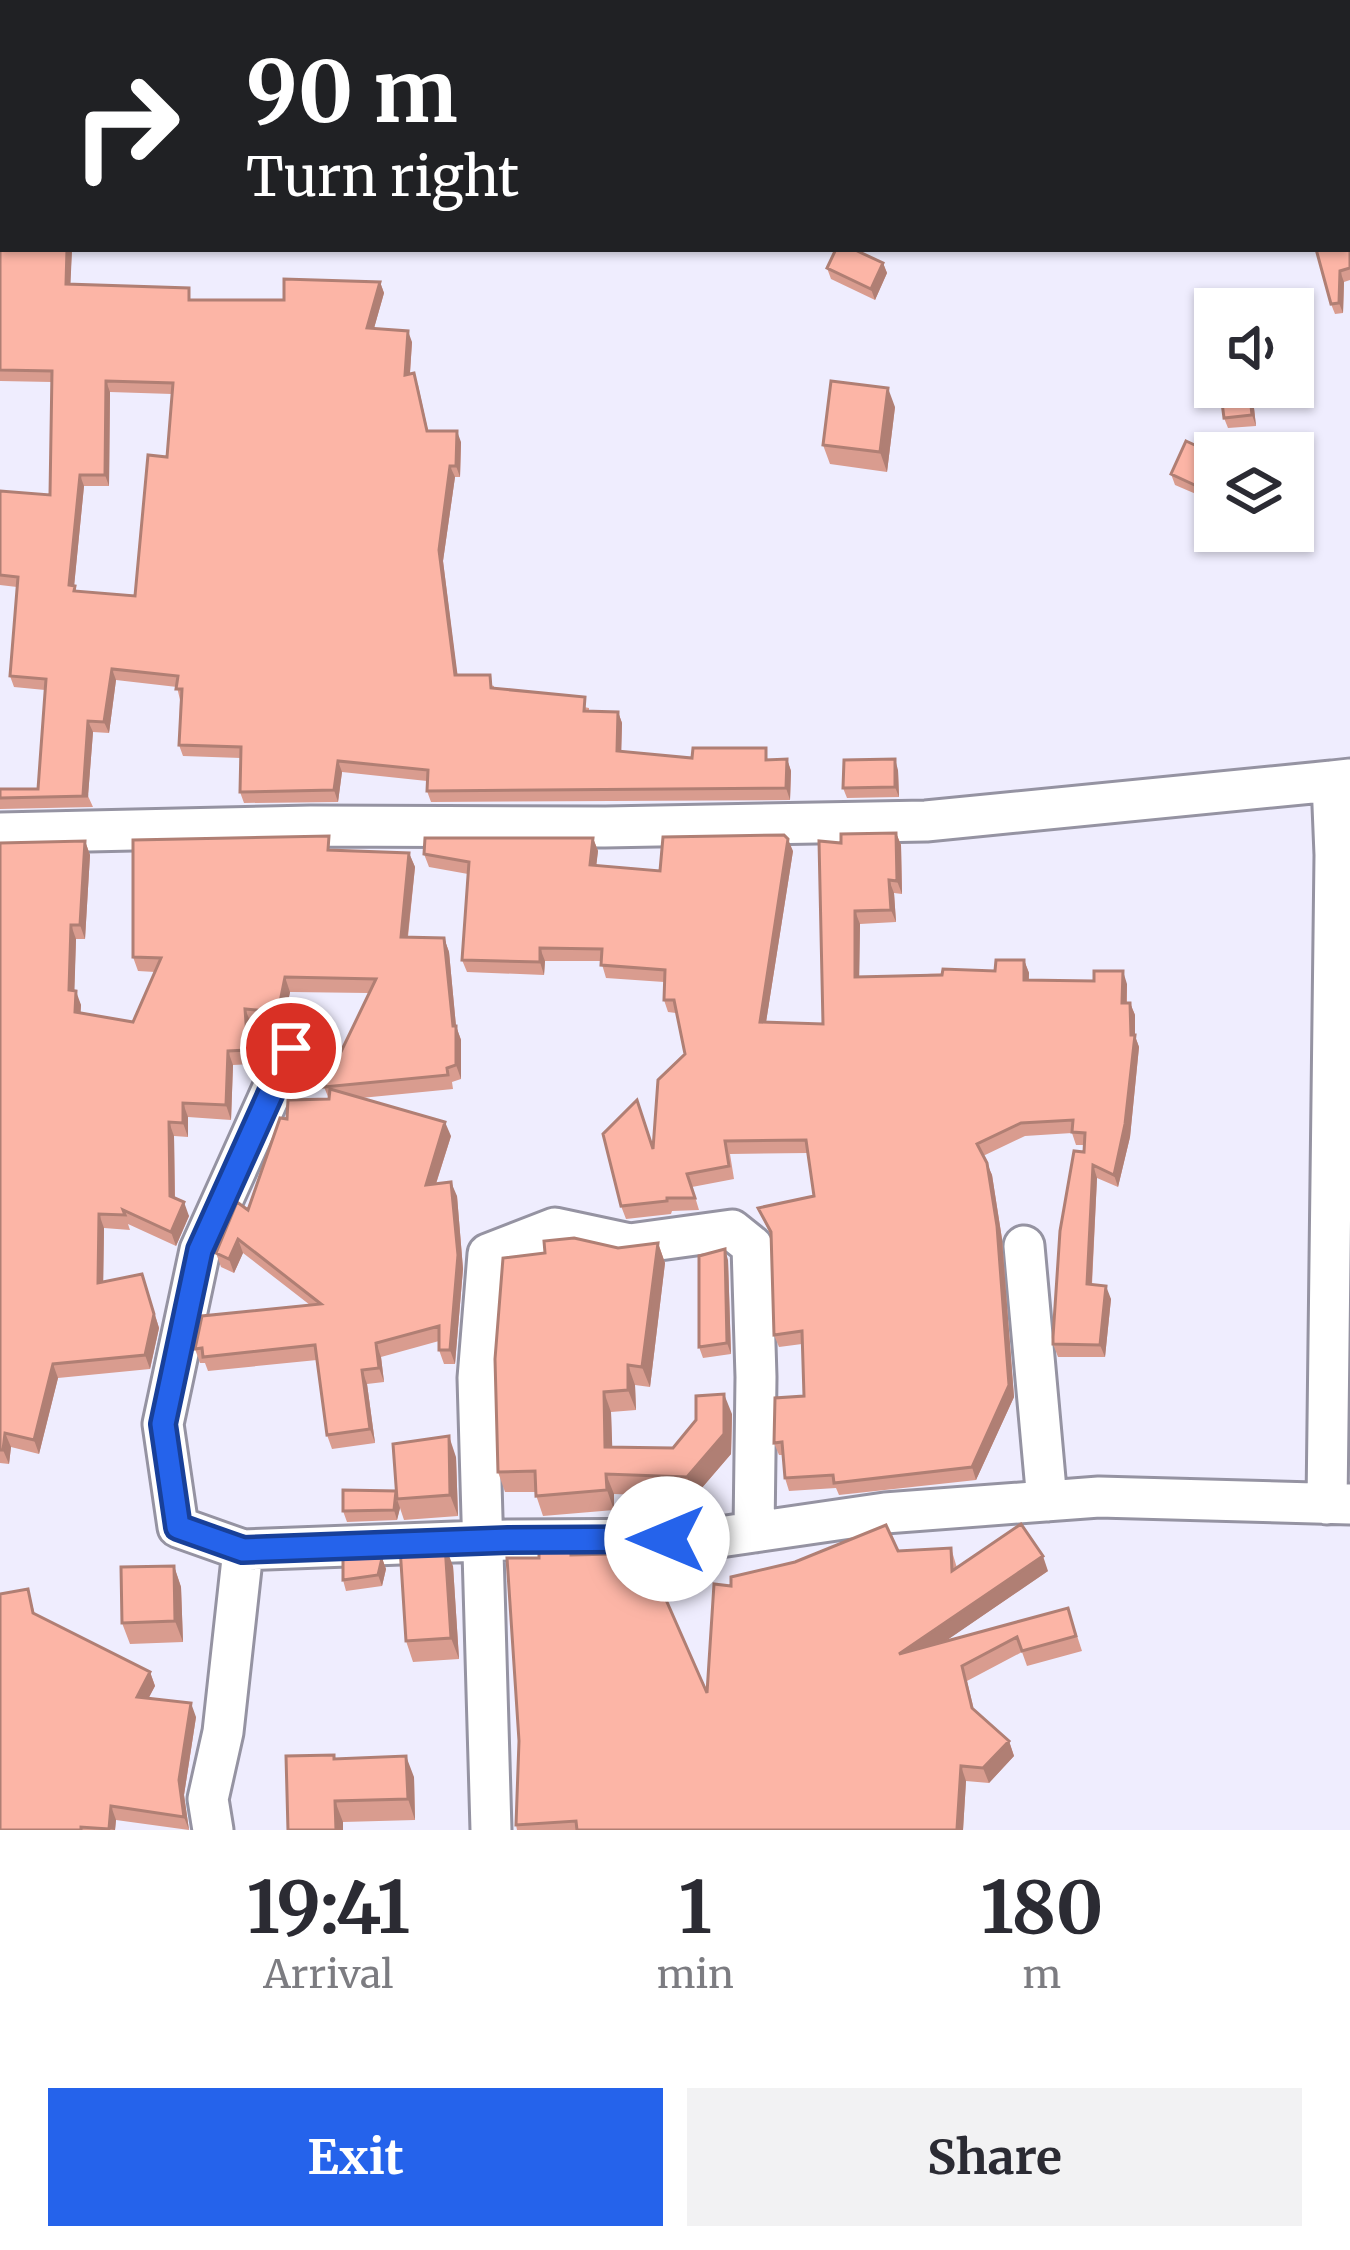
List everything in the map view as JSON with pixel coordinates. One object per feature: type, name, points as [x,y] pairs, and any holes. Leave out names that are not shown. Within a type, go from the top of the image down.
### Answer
[{"type":"street","points":[[0,833],[926,821],[1341,780],[1335,855],[1339,1504],[1099,1497],[885,1513],[706,1539],[243,1550],[178,1527],[163,1424],[200,1250],[291,1048]]},
{"type":"street","points":[[491,1830],[478,1378],[488,1254],[555,1228],[630,1244],[732,1230],[752,1246],[754,1532]]},
{"type":"street","points":[[1024,1246],[1047,1501]]},
{"type":"street","points":[[213,1830],[208,1798],[223,1732],[243,1550]]},
{"type":"building","points":[[0,252],[67,252],[66,284],[189,288],[189,300],[284,300],[284,279],[380,282],[367,328],[408,331],[405,375],[414,373],[427,431],[457,431],[456,466],[450,466],[439,550],[455,675],[490,675],[491,688],[585,697],[584,711],[618,712],[617,751],[692,758],[693,748],[766,748],[766,760],[787,759],[786,788],[427,791],[428,770],[338,761],[334,790],[240,792],[241,747],[179,745],[182,689],[176,689],[178,676],[112,669],[104,722],[88,721],[83,795],[88,796],[0,798],[0,789],[38,789],[46,679],[10,676],[18,577],[0,575],[0,491],[50,495],[52,371],[0,370]],"holes":[[[106,381],[173,383],[167,457],[148,455],[135,596],[74,591],[75,586],[69,585],[80,475],[105,475]]]},
{"type":"building","points":[[835,252],[859,252],[883,263],[871,289],[827,268]]},
{"type":"building","points":[[1317,252],[1350,252],[1350,268],[1340,271],[1339,303],[1331,304]]},
{"type":"building","points":[[831,381],[888,388],[880,452],[823,445]]},
{"type":"building","points":[[1223,408],[1251,408],[1252,415],[1224,418]]},
{"type":"building","points":[[1186,441],[1194,445],[1194,485],[1171,474]]},
{"type":"building","points":[[895,759],[895,787],[843,788],[844,760]]},
{"type":"building","points":[[896,833],[897,881],[889,880],[891,910],[855,911],[855,977],[942,975],[943,969],[995,971],[996,960],[1024,960],[1024,980],[1094,981],[1094,971],[1123,971],[1122,1003],[1130,1003],[1131,1035],[1135,1035],[1125,1124],[1114,1175],[1093,1165],[1087,1284],[1106,1286],[1100,1345],[1053,1344],[1060,1231],[1074,1151],[1084,1152],[1085,1133],[1072,1132],[1073,1120],[1021,1123],[977,1144],[987,1163],[997,1226],[1009,1385],[972,1467],[834,1483],[833,1475],[785,1478],[782,1442],[774,1443],[775,1398],[804,1396],[802,1331],[774,1335],[771,1232],[758,1208],[814,1196],[806,1140],[725,1141],[729,1166],[687,1174],[695,1198],[621,1206],[603,1134],[637,1100],[653,1149],[658,1080],[685,1054],[674,1000],[664,1000],[665,970],[601,965],[602,949],[540,948],[540,962],[462,960],[469,862],[424,854],[425,838],[593,838],[590,865],[660,871],[663,837],[784,835],[788,839],[760,1022],[823,1024],[819,841],[841,843],[841,834]]},
{"type":"building","points":[[329,836],[328,850],[409,853],[401,937],[444,938],[456,1026],[456,1065],[447,1068],[448,1075],[324,1087],[376,979],[285,977],[278,1012],[245,1009],[248,1050],[228,1051],[226,1105],[183,1103],[183,1123],[169,1122],[170,1196],[184,1202],[171,1232],[123,1210],[125,1215],[99,1214],[98,1283],[142,1274],[154,1314],[145,1355],[53,1364],[34,1440],[5,1433],[0,1450],[0,843],[85,841],[80,925],[71,925],[69,990],[76,991],[75,1012],[133,1022],[161,958],[133,957],[133,840]]},
{"type":"building","points":[[330,1089],[445,1122],[426,1185],[451,1182],[458,1255],[450,1350],[439,1350],[439,1326],[376,1343],[379,1368],[362,1370],[370,1429],[327,1435],[315,1345],[203,1357],[202,1348],[195,1349],[202,1316],[321,1304],[238,1239],[229,1259],[216,1253],[237,1202],[248,1210],[280,1118],[287,1119],[288,1100],[329,1099]]},
{"type":"building","points":[[574,1238],[618,1248],[658,1243],[642,1367],[628,1365],[628,1390],[604,1392],[605,1447],[673,1448],[696,1420],[696,1396],[724,1394],[724,1434],[687,1477],[606,1474],[607,1490],[536,1496],[535,1471],[498,1472],[495,1359],[503,1258],[545,1253],[544,1241]]},
{"type":"building","points":[[725,1249],[727,1343],[699,1347],[699,1256]]},
{"type":"building","points":[[449,1436],[450,1495],[397,1499],[393,1444]]},
{"type":"building","points":[[343,1490],[396,1491],[394,1510],[343,1511]]},
{"type":"building","points":[[1021,1524],[1043,1556],[899,1654],[1068,1608],[1076,1636],[1022,1651],[1017,1637],[962,1666],[972,1708],[1009,1741],[983,1768],[961,1766],[957,1829],[962,1830],[577,1830],[576,1821],[516,1825],[519,1741],[507,1558],[539,1558],[539,1549],[571,1549],[571,1555],[616,1554],[617,1571],[648,1559],[707,1693],[714,1584],[731,1586],[731,1577],[795,1562],[886,1525],[898,1551],[951,1548],[952,1571]]},
{"type":"building","points":[[445,1545],[451,1638],[406,1641],[400,1547]]},
{"type":"building","points":[[382,1558],[378,1575],[343,1580],[343,1559]]},
{"type":"building","points":[[174,1566],[175,1621],[122,1623],[121,1567]]},
{"type":"building","points":[[28,1589],[33,1613],[150,1672],[137,1697],[191,1703],[179,1780],[184,1817],[111,1806],[109,1829],[0,1830],[0,1594]]},
{"type":"building","points":[[334,1755],[334,1759],[406,1756],[408,1799],[335,1801],[336,1830],[288,1830],[286,1756]]},
{"type":"route","points":[[291,1048],[200,1250],[163,1424],[178,1527],[243,1550],[667,1539]]}]
